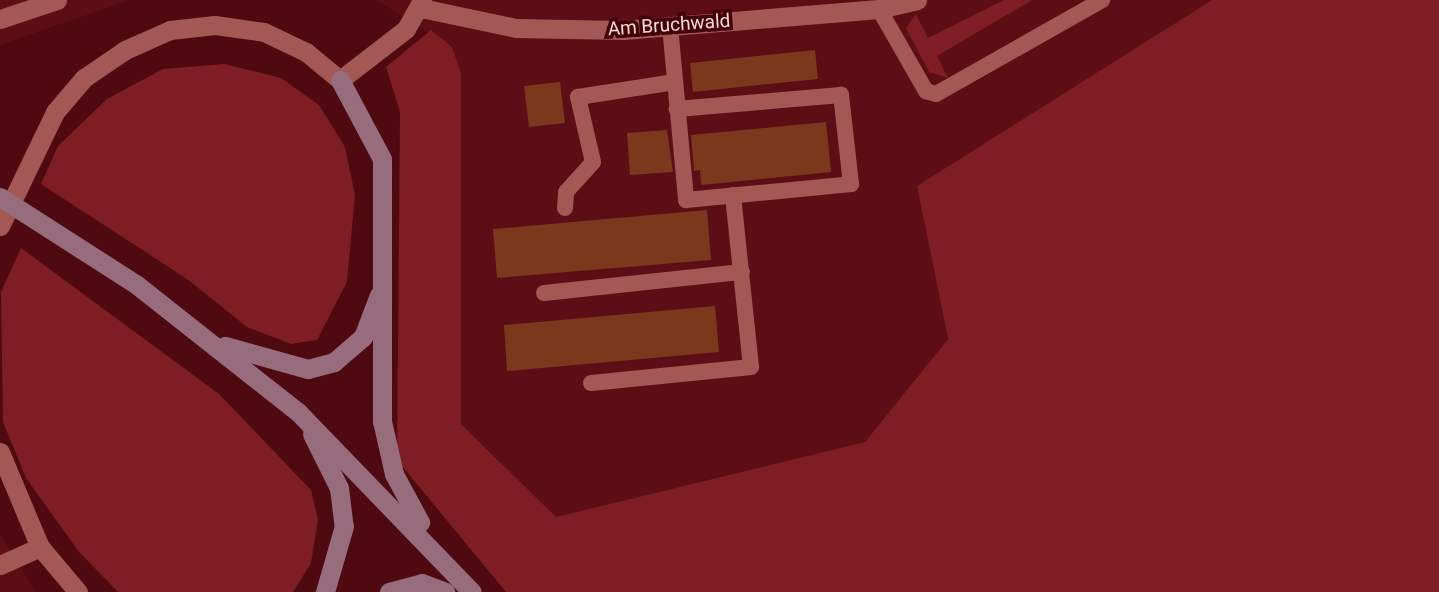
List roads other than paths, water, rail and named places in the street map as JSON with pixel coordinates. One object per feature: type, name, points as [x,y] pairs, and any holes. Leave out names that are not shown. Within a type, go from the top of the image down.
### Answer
[{"type":"main road","points":[[340,80],[382,159],[385,442],[430,542]]},
{"type":"main road","points":[[0,198],[60,233],[207,339],[299,412],[430,542],[472,592]]},
{"type":"main road","points":[[207,339],[271,363],[308,369],[334,362],[363,337],[383,275]]},
{"type":"main road","points":[[299,412],[339,488],[342,551],[325,592]]},
{"type":"main road","points":[[389,592],[422,583],[445,592]]},
{"type":"street","points":[[0,19],[58,0]]},
{"type":"street","name":"Am Bruchwald","points":[[340,80],[406,29],[422,4],[516,28],[670,26],[880,9],[917,0]]},
{"type":"street","points":[[0,226],[26,161],[70,95],[125,50],[170,30],[215,25],[264,32],[306,52],[340,80]]},
{"type":"street","points":[[0,452],[40,547],[78,592]]},
{"type":"street","points":[[0,565],[40,547]]},
{"type":"lane","points":[[880,9],[926,91],[936,94],[1102,0]]},
{"type":"lane","points":[[670,26],[677,109],[686,200],[851,184],[841,95],[677,109]]},
{"type":"lane","points":[[565,208],[566,192],[593,162],[579,97],[675,82]]},
{"type":"lane","points":[[591,383],[751,367],[733,195]]},
{"type":"lane","points":[[544,293],[742,272]]}]
